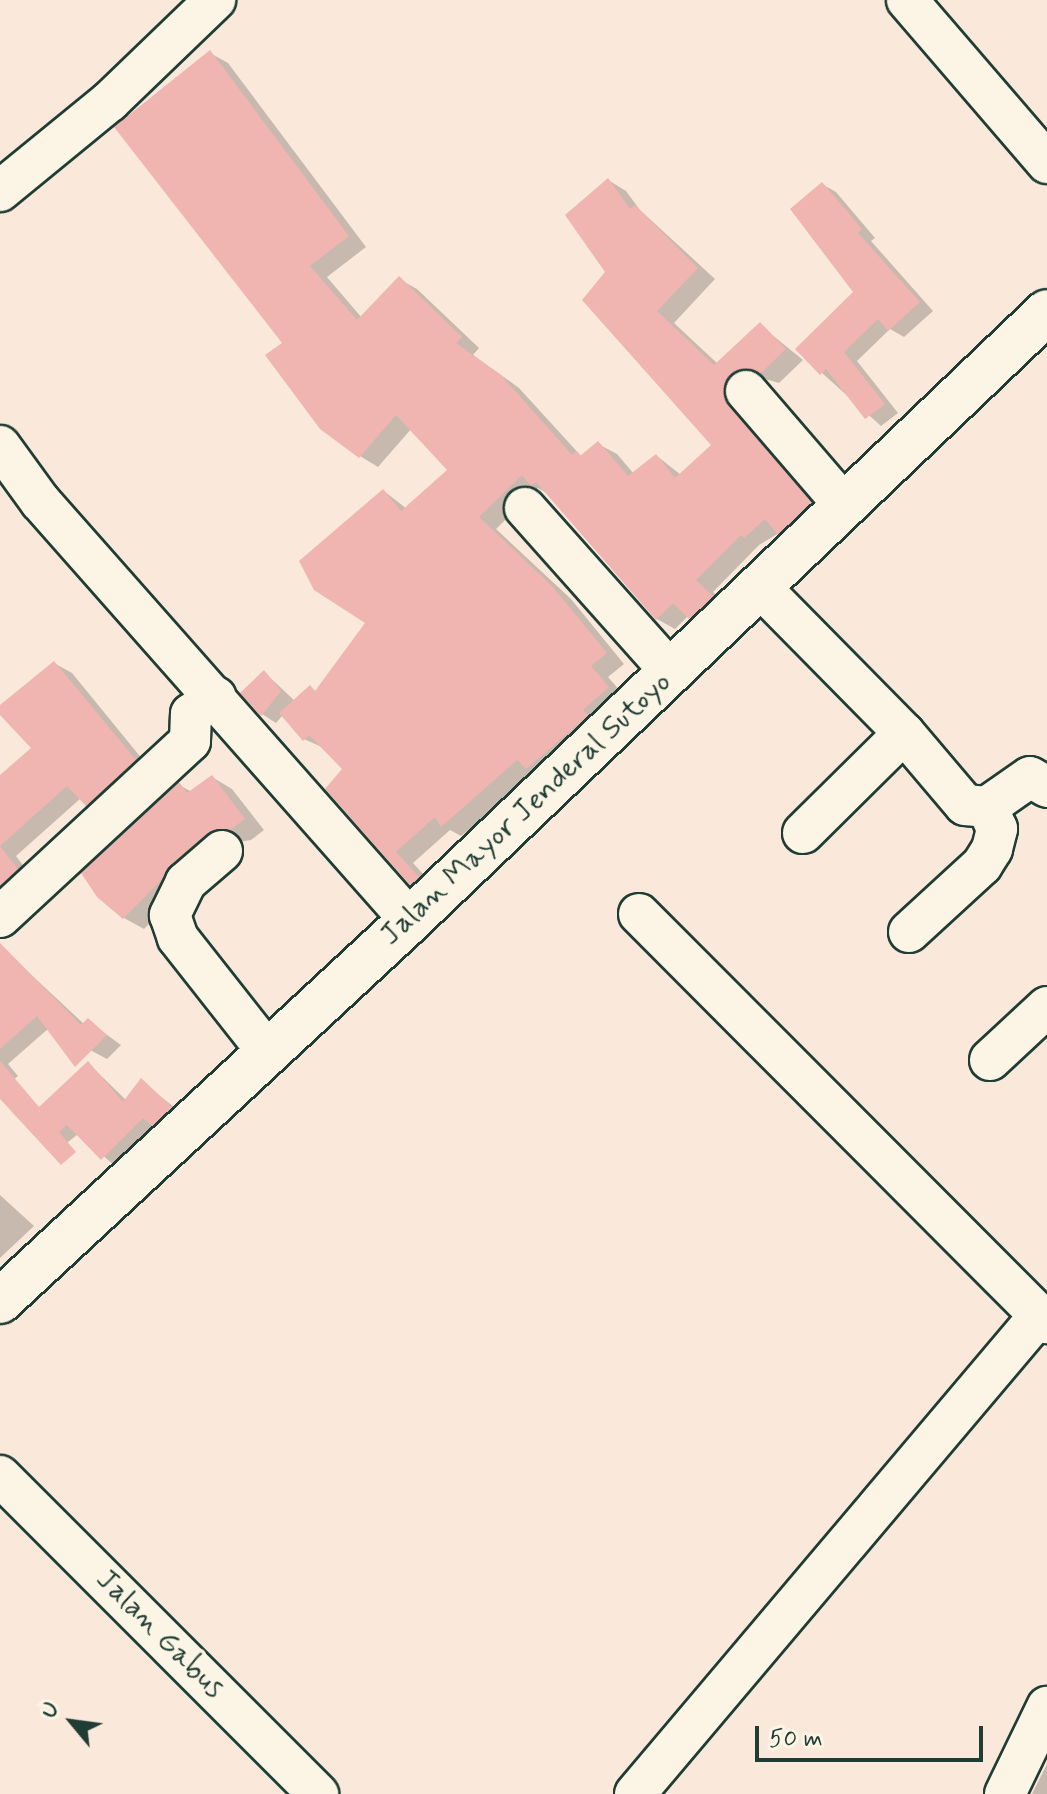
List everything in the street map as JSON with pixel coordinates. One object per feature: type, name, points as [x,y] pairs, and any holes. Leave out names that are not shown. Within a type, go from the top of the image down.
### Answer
[{"type":"main road","name":"Jalan Mayor Jenderal Sutoyo","points":[[0,1301],[266,1050],[400,929],[1047,312]]},
{"type":"street","points":[[0,191],[110,101],[215,0]]},
{"type":"street","points":[[907,0],[1047,163]]},
{"type":"street","points":[[746,391],[845,506]]},
{"type":"street","points":[[0,446],[40,501],[203,705],[400,929]]},
{"type":"street","points":[[525,508],[671,672]]},
{"type":"street","points":[[760,587],[904,733],[965,805],[987,807],[1022,779],[1030,777],[1047,787]]},
{"type":"street","points":[[0,917],[190,741],[203,705]]},
{"type":"street","points":[[803,833],[904,733]]},
{"type":"street","points":[[909,932],[982,865],[992,849],[997,829],[987,807]]},
{"type":"street","points":[[222,851],[186,882],[170,915],[178,938],[266,1050]]},
{"type":"street","points":[[635,1794],[1043,1320],[639,914]]},
{"type":"street","points":[[990,1060],[1043,1021]]},
{"type":"street","name":"Jalan Gabus","points":[[0,1476],[318,1794]]},
{"type":"street","points":[[1005,1794],[1047,1707]]},
{"type":"building","points":[[210,50],[349,236],[310,266],[357,320],[399,276],[462,337],[456,343],[501,375],[572,455],[576,451],[580,456],[598,441],[628,476],[656,454],[675,478],[711,445],[582,300],[605,272],[565,215],[608,178],[630,209],[635,205],[698,268],[657,311],[714,365],[760,322],[786,349],[760,374],[742,368],[732,373],[723,394],[811,502],[778,535],[765,519],[744,538],[741,535],[696,580],[713,596],[689,619],[673,603],[656,620],[536,482],[531,486],[522,475],[479,517],[552,586],[607,653],[591,666],[609,687],[583,710],[589,715],[526,769],[517,760],[441,827],[435,817],[396,852],[419,877],[410,885],[325,789],[342,769],[309,735],[303,741],[279,713],[310,685],[315,691],[365,623],[314,590],[299,561],[383,489],[401,511],[447,470],[396,415],[359,458],[320,429],[265,355],[282,343],[114,127]]},
{"type":"building","points":[[822,182],[862,229],[858,233],[920,302],[888,331],[878,319],[844,352],[885,404],[865,419],[826,369],[820,375],[795,349],[853,292],[790,209]]},
{"type":"building","points":[[54,661],[136,760],[86,806],[67,786],[0,846],[0,775],[31,748],[0,715],[0,705]]},
{"type":"building","points":[[264,670],[281,691],[261,716],[240,693]]},
{"type":"building","points":[[212,775],[245,819],[230,830],[207,834],[123,919],[97,897],[81,873],[179,782],[187,793]]},
{"type":"building","points":[[0,846],[18,869],[0,886]]},
{"type":"building","points":[[0,943],[81,1025],[88,1018],[107,1035],[75,1067],[37,1016],[0,1049]]},
{"type":"building","points":[[0,1061],[39,1107],[88,1061],[123,1102],[141,1078],[172,1107],[152,1126],[143,1118],[101,1160],[67,1125],[59,1132],[76,1152],[61,1165],[0,1099]]}]
